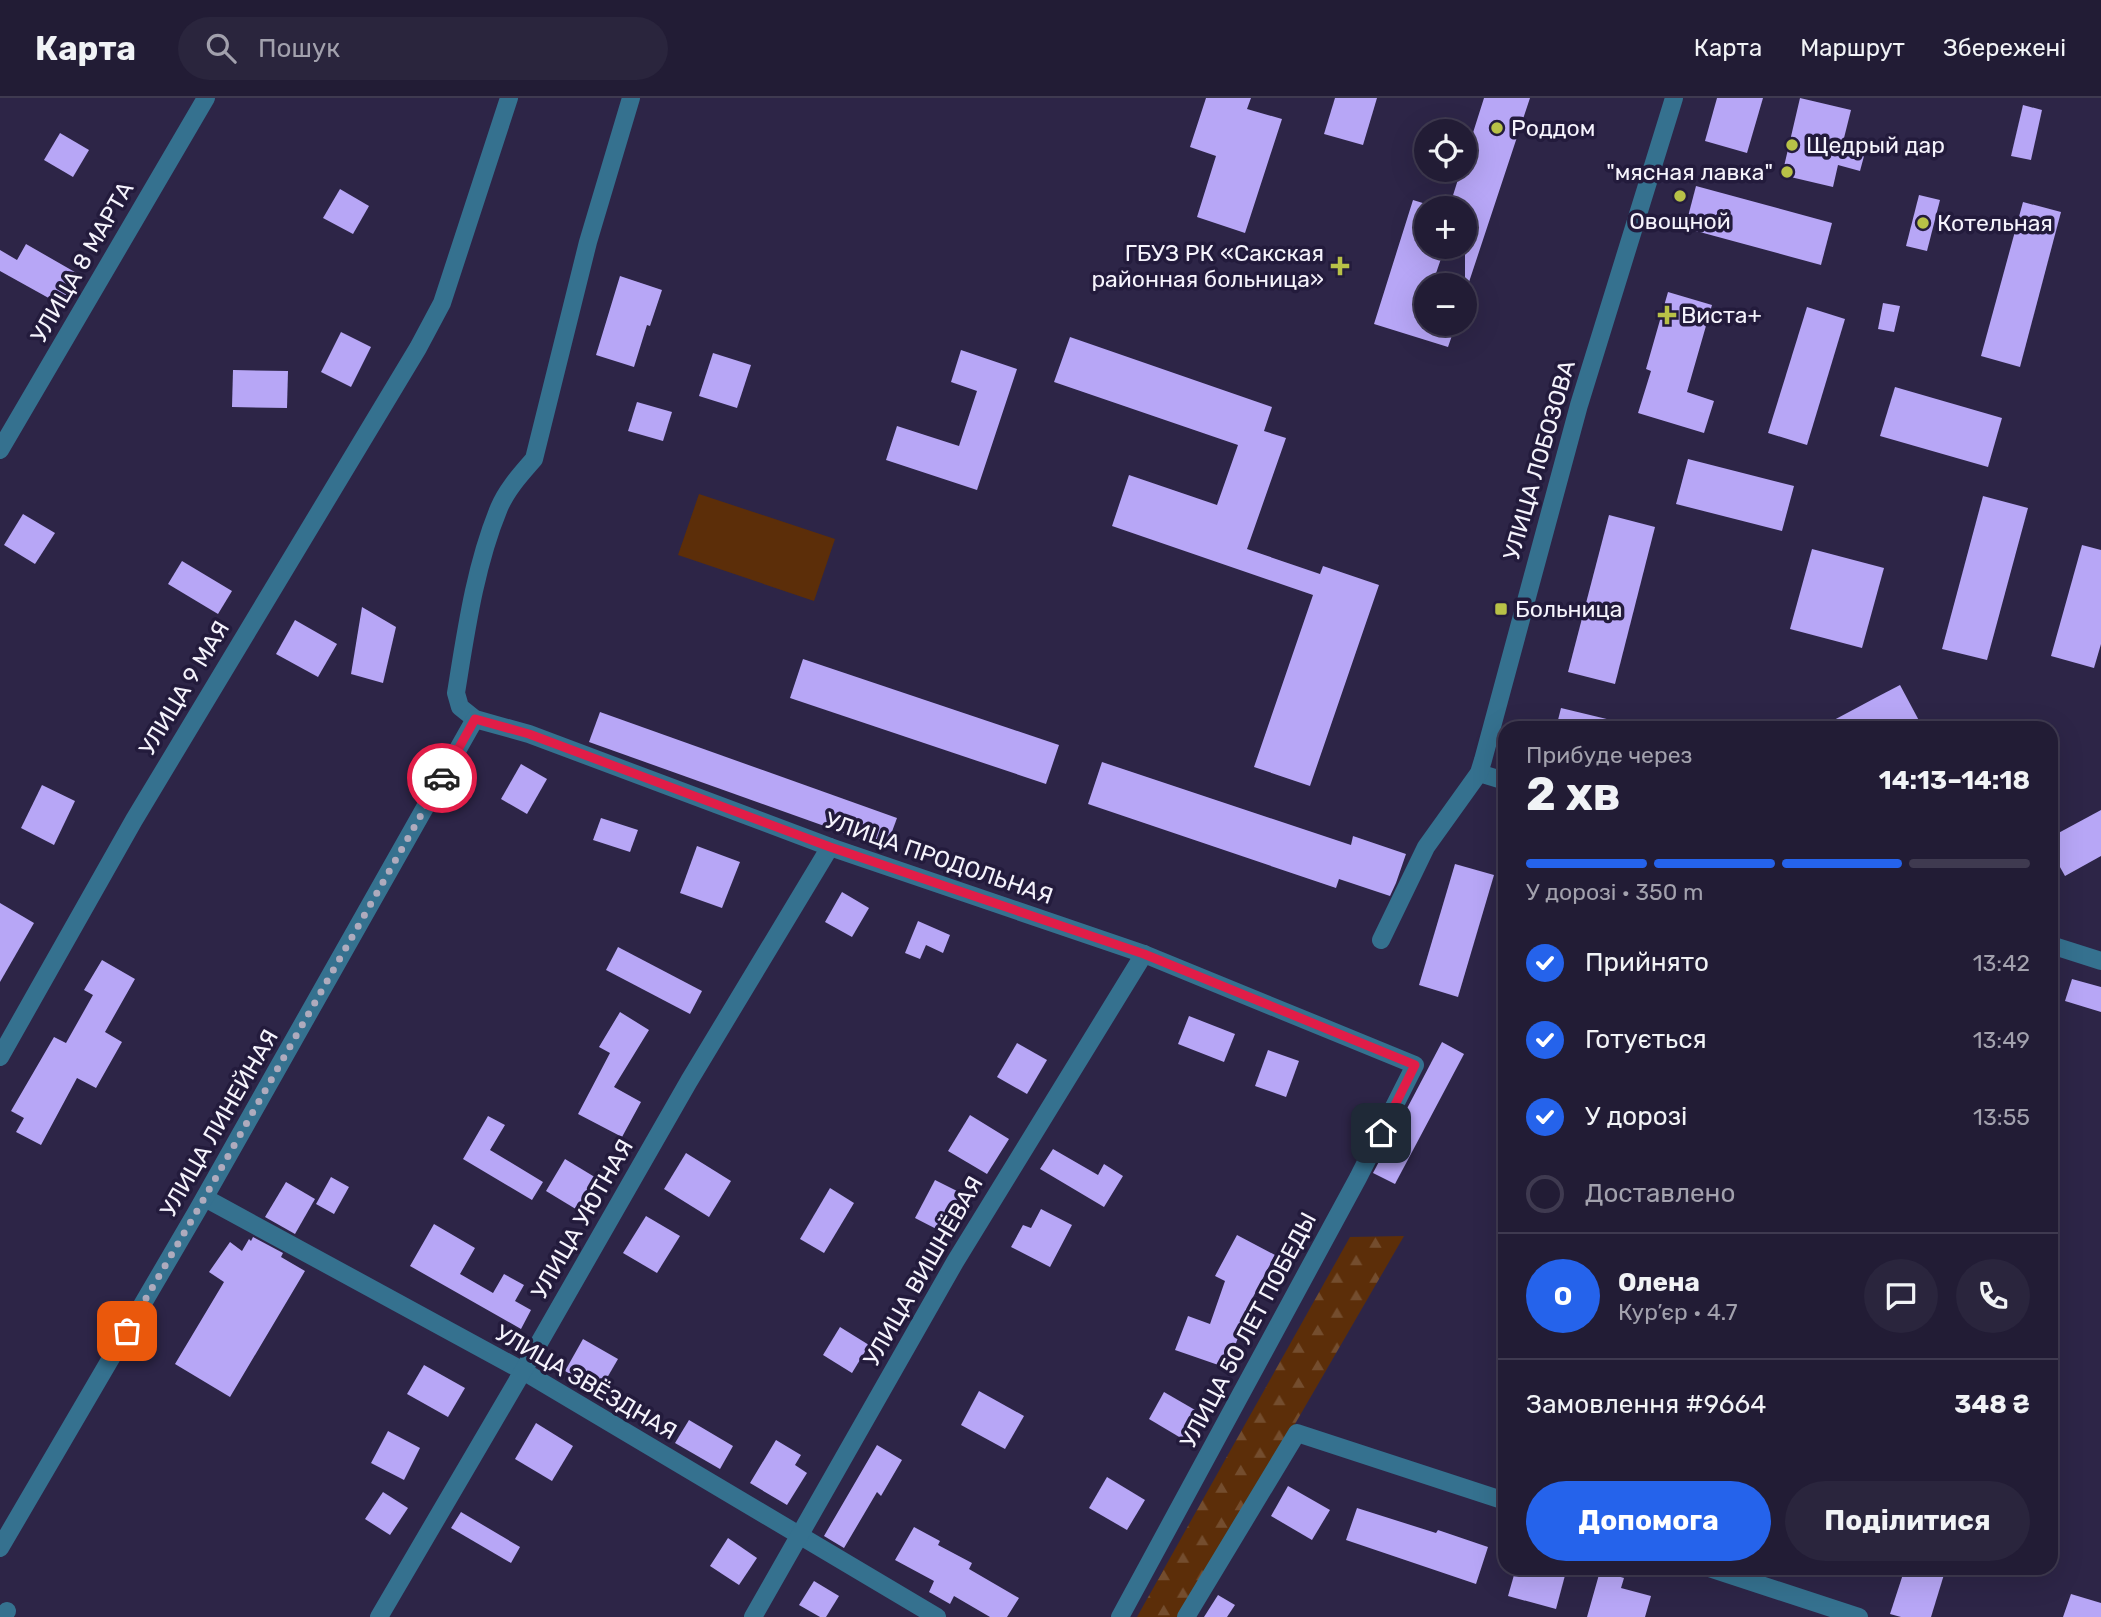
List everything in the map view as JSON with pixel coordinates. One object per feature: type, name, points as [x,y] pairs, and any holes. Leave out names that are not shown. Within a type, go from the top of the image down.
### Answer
[{"type":"street","name":"УЛИЦА 8 МАРТА","points":[[0,450],[206,98]]},
{"type":"street","name":"УЛИЦА 9 МАЯ","points":[[0,1057],[134,820],[418,348],[442,303],[509,98]]},
{"type":"street","points":[[475,719],[460,707],[456,693],[471,601],[500,506],[514,482],[534,459],[589,242],[631,98]]},
{"type":"street","name":"УЛИЦА ЛОБОЗОВА","points":[[1381,940],[1426,847],[1475,777],[1579,405],[1674,98]]},
{"type":"street","name":"УЛИЦА ПРОДОЛЬНАЯ","points":[[475,719],[529,734],[830,847],[1144,954],[1415,1065]]},
{"type":"street","name":"УЛИЦА ЛИНЕЙНАЯ","points":[[0,1548],[205,1198],[475,719]]},
{"type":"street","points":[[1475,777],[1498,780]]},
{"type":"street","name":"УЛИЦА УЮТНАЯ","points":[[379,1617],[689,1081],[830,847]]},
{"type":"street","points":[[2058,947],[2101,961]]},
{"type":"street","name":"УЛИЦА ВИШНЁВАЯ","points":[[753,1617],[955,1262],[1144,954]]},
{"type":"street","name":"УЛИЦА 50 ЛЕТ ПОБЕДЫ","points":[[1120,1617],[1358,1178],[1415,1065]]},
{"type":"street","name":"УЛИЦА ЗВЁЗДНАЯ","points":[[205,1198],[523,1371],[937,1617]]},
{"type":"street","points":[[1185,1617],[1297,1433],[1498,1499]]},
{"type":"street","points":[[1730,1575],[1859,1617]]},
{"type":"green space","points":[[699,494],[835,539],[814,601],[678,555]]},
{"type":"green space","points":[[1404,1236],[1183,1617],[1137,1617],[1350,1237]]},
{"type":"building","points":[[1206,98],[1251,98],[1247,109],[1282,119],[1245,233],[1197,217],[1216,156],[1190,147]]},
{"type":"building","points":[[1335,98],[1377,98],[1363,145],[1324,134]]},
{"type":"building","name":"Роддом","points":[[1484,98],[1530,98],[1477,258],[1477,196],[1453,196],[1457,182],[1477,182],[1477,120]]},
{"type":"building","points":[[1717,98],[1763,98],[1747,153],[1705,141]]},
{"type":"building","points":[[1800,98],[1851,110],[1844,138],[1867,145],[1860,171],[1838,165],[1833,187],[1782,175]]},
{"type":"building","points":[[2023,105],[2042,110],[2031,160],[2011,156]]},
{"type":"building","points":[[60,133],[89,150],[73,177],[44,160]]},
{"type":"building","points":[[1696,186],[1832,223],[1821,265],[1685,228]]},
{"type":"building","points":[[340,189],[369,206],[353,234],[323,218]]},
{"type":"building","name":"Котельная","points":[[1919,195],[1940,200],[1927,251],[1906,246]]},
{"type":"building","points":[[1414,200],[1414,259],[1441,259],[1436,273],[1414,273],[1414,336],[1452,336],[1448,347],[1374,324]]},
{"type":"building","points":[[2023,202],[2061,212],[2020,367],[1981,356]]},
{"type":"building","points":[[26,244],[80,275],[63,306],[0,271],[0,250],[17,260]]},
{"type":"building","name":"Роддом","points":[[1465,259],[1477,259],[1472,273],[1465,273]]},
{"type":"building","points":[[620,276],[662,290],[650,326],[647,325],[634,367],[596,355]]},
{"type":"building","points":[[1668,292],[1712,305],[1687,392],[1714,401],[1704,433],[1638,413],[1651,371],[1646,369]]},
{"type":"building","points":[[1883,303],[1900,306],[1894,332],[1878,329]]},
{"type":"building","points":[[1807,307],[1845,319],[1807,445],[1768,433]]},
{"type":"building","points":[[341,332],[371,347],[351,387],[321,372]]},
{"type":"building","points":[[1070,337],[1272,407],[1264,431],[1286,438],[1247,549],[1320,574],[1323,566],[1379,585],[1310,786],[1254,767],[1313,595],[1112,526],[1129,475],[1217,505],[1238,445],[1054,382]]},
{"type":"building","points":[[961,350],[1017,369],[977,490],[886,460],[897,426],[959,446],[977,391],[951,382]]},
{"type":"building","points":[[713,353],[751,365],[737,408],[699,396]]},
{"type":"building","points":[[233,370],[288,371],[287,408],[232,407]]},
{"type":"building","points":[[1895,387],[2002,418],[1988,467],[1880,436]]},
{"type":"building","points":[[637,402],[672,412],[663,441],[628,431]]},
{"type":"building","points":[[1688,459],[1794,486],[1782,531],[1676,504]]},
{"type":"building","points":[[1983,496],[2028,508],[1987,660],[1942,649]]},
{"type":"building","points":[[23,514],[55,533],[35,564],[4,545]]},
{"type":"building","points":[[1609,515],[1655,527],[1615,684],[1568,672]]},
{"type":"building","points":[[2082,545],[2101,550],[2101,644],[2094,668],[2051,656]]},
{"type":"building","points":[[1812,549],[1884,568],[1862,648],[1790,629]]},
{"type":"building","points":[[182,561],[232,591],[218,614],[168,584]]},
{"type":"building","points":[[362,607],[396,627],[383,683],[351,674]]},
{"type":"building","points":[[295,620],[337,644],[318,677],[276,654]]},
{"type":"building","points":[[803,659],[1059,745],[1046,784],[790,698]]},
{"type":"building","points":[[1900,685],[1919,721],[1832,721]]},
{"type":"building","points":[[1561,708],[1615,721],[1558,721]]},
{"type":"building","points":[[600,712],[897,818],[886,848],[589,742]]},
{"type":"building","points":[[1102,762],[1351,845],[1353,836],[1406,854],[1396,883],[1390,896],[1339,879],[1336,888],[1088,804]]},
{"type":"building","points":[[521,764],[547,779],[527,814],[501,799]]},
{"type":"building","points":[[42,785],[75,801],[54,845],[21,828]]},
{"type":"building","points":[[2101,810],[2101,856],[2065,876],[2058,864],[2058,833]]},
{"type":"building","points":[[601,818],[638,830],[630,852],[593,840]]},
{"type":"building","points":[[697,846],[740,862],[722,908],[680,893]]},
{"type":"building","points":[[1455,864],[1494,875],[1458,997],[1419,985]]},
{"type":"building","points":[[842,892],[869,908],[852,937],[825,922]]},
{"type":"building","points":[[0,903],[34,923],[0,982]]},
{"type":"building","points":[[918,921],[950,935],[943,953],[926,945],[920,959],[905,953]]},
{"type":"building","points":[[618,947],[702,991],[690,1014],[606,970]]},
{"type":"building","points":[[102,960],[135,979],[105,1032],[122,1042],[96,1088],[77,1078],[41,1145],[16,1132],[24,1118],[11,1111],[54,1037],[66,1043],[93,995],[84,990]]},
{"type":"building","points":[[2072,979],[2101,987],[2101,1012],[2065,1001]]},
{"type":"building","points":[[620,1012],[649,1030],[614,1087],[641,1102],[622,1137],[578,1114],[610,1053],[599,1047]]},
{"type":"building","points":[[1189,1016],[1235,1034],[1224,1062],[1178,1044]]},
{"type":"building","points":[[1442,1042],[1464,1054],[1395,1184],[1373,1173]]},
{"type":"building","points":[[1017,1043],[1047,1060],[1027,1094],[997,1077]]},
{"type":"building","points":[[1268,1050],[1299,1061],[1286,1097],[1255,1086]]},
{"type":"building","points":[[970,1115],[1009,1139],[987,1174],[948,1151]]},
{"type":"building","points":[[488,1116],[505,1125],[490,1150],[543,1182],[532,1200],[463,1159]]},
{"type":"building","points":[[1053,1149],[1098,1175],[1104,1164],[1123,1176],[1104,1207],[1040,1169]]},
{"type":"building","points":[[686,1153],[731,1181],[709,1217],[664,1189]]},
{"type":"building","points":[[565,1159],[598,1179],[579,1211],[546,1191]]},
{"type":"building","points":[[331,1177],[349,1187],[334,1214],[316,1204]]},
{"type":"building","points":[[935,1180],[967,1196],[948,1235],[915,1218]]},
{"type":"building","points":[[286,1182],[315,1199],[295,1234],[265,1217]]},
{"type":"building","points":[[830,1188],[854,1203],[824,1253],[800,1239]]},
{"type":"building","points":[[1041,1209],[1072,1225],[1050,1267],[1011,1247],[1023,1225],[1031,1228]]},
{"type":"building","points":[[646,1216],[680,1236],[657,1273],[623,1253]]},
{"type":"building","points":[[434,1224],[475,1248],[460,1274],[493,1293],[504,1274],[524,1285],[515,1301],[531,1310],[521,1329],[410,1266]]},
{"type":"building","points":[[1237,1235],[1275,1255],[1252,1299],[1227,1368],[1175,1350],[1188,1316],[1210,1324],[1225,1281],[1215,1276]]},
{"type":"building","points":[[253,1237],[283,1253],[281,1257],[305,1271],[230,1397],[175,1364],[224,1282],[209,1272],[230,1242],[242,1251]]},
{"type":"building","points":[[840,1327],[869,1345],[852,1373],[823,1355]]},
{"type":"building","points":[[583,1339],[618,1359],[600,1390],[565,1371]]},
{"type":"building","points":[[424,1365],[465,1388],[448,1417],[407,1394]]},
{"type":"building","points":[[979,1391],[1024,1416],[1005,1449],[961,1425]]},
{"type":"building","points":[[1164,1392],[1202,1414],[1186,1441],[1149,1419]]},
{"type":"building","points":[[689,1420],[733,1446],[720,1469],[675,1443]]},
{"type":"building","points":[[536,1423],[573,1446],[552,1481],[515,1459]]},
{"type":"building","points":[[388,1431],[420,1448],[404,1480],[371,1463]]},
{"type":"building","points":[[776,1440],[801,1455],[795,1465],[807,1473],[787,1505],[750,1483]]},
{"type":"building","points":[[877,1445],[902,1460],[881,1496],[877,1492],[844,1548],[824,1536]]},
{"type":"building","points":[[1107,1477],[1145,1500],[1127,1530],[1089,1508]]},
{"type":"building","points":[[1288,1486],[1330,1510],[1312,1540],[1271,1516]]},
{"type":"building","points":[[383,1492],[408,1508],[390,1535],[365,1519]]},
{"type":"building","points":[[1357,1508],[1488,1547],[1476,1584],[1346,1540]]},
{"type":"building","points":[[461,1512],[520,1547],[511,1563],[451,1528]]},
{"type":"building","points":[[914,1527],[940,1541],[938,1545],[972,1563],[969,1569],[1019,1598],[1007,1617],[990,1617],[954,1596],[950,1604],[929,1592],[934,1581],[895,1560]]},
{"type":"building","points":[[728,1538],[757,1558],[739,1585],[710,1566]]},
{"type":"building","points":[[1514,1575],[1565,1575],[1556,1609],[1508,1596]]},
{"type":"building","points":[[1599,1575],[1624,1578],[1621,1588],[1651,1596],[1645,1617],[1587,1617]]},
{"type":"building","points":[[1903,1575],[1944,1575],[1931,1617],[1901,1617],[1890,1614]]},
{"type":"building","points":[[814,1581],[839,1596],[826,1617],[820,1617],[799,1605]]},
{"type":"building","points":[[2071,1594],[2101,1603],[2101,1617],[2063,1617]]},
{"type":"building","points":[[1218,1595],[1235,1605],[1227,1617],[1204,1617]]},
{"type":"way so far","points":[[127,1331],[442,778]]},
{"type":"place","name":"Роддом","points":[[1497,128]]},
{"type":"place","name":"Щедрый дар","points":[[1792,145]]},
{"type":"place","name":"\"мясная лавка\"","points":[[1787,172]]},
{"type":"place","name":"Овощной","points":[[1680,196]]},
{"type":"place","name":"Котельная","points":[[1923,223]]},
{"type":"place","name":"ГБУЗ РК «Сакская районная больница»","points":[[1340,266]]},
{"type":"place","name":"Виста+","points":[[1667,315]]},
{"type":"place","name":"Больница","points":[[1501,609]]},
{"type":"route","points":[[442,778],[475,719],[529,734],[830,847],[1144,954],[1415,1065],[1381,1133]]}]
